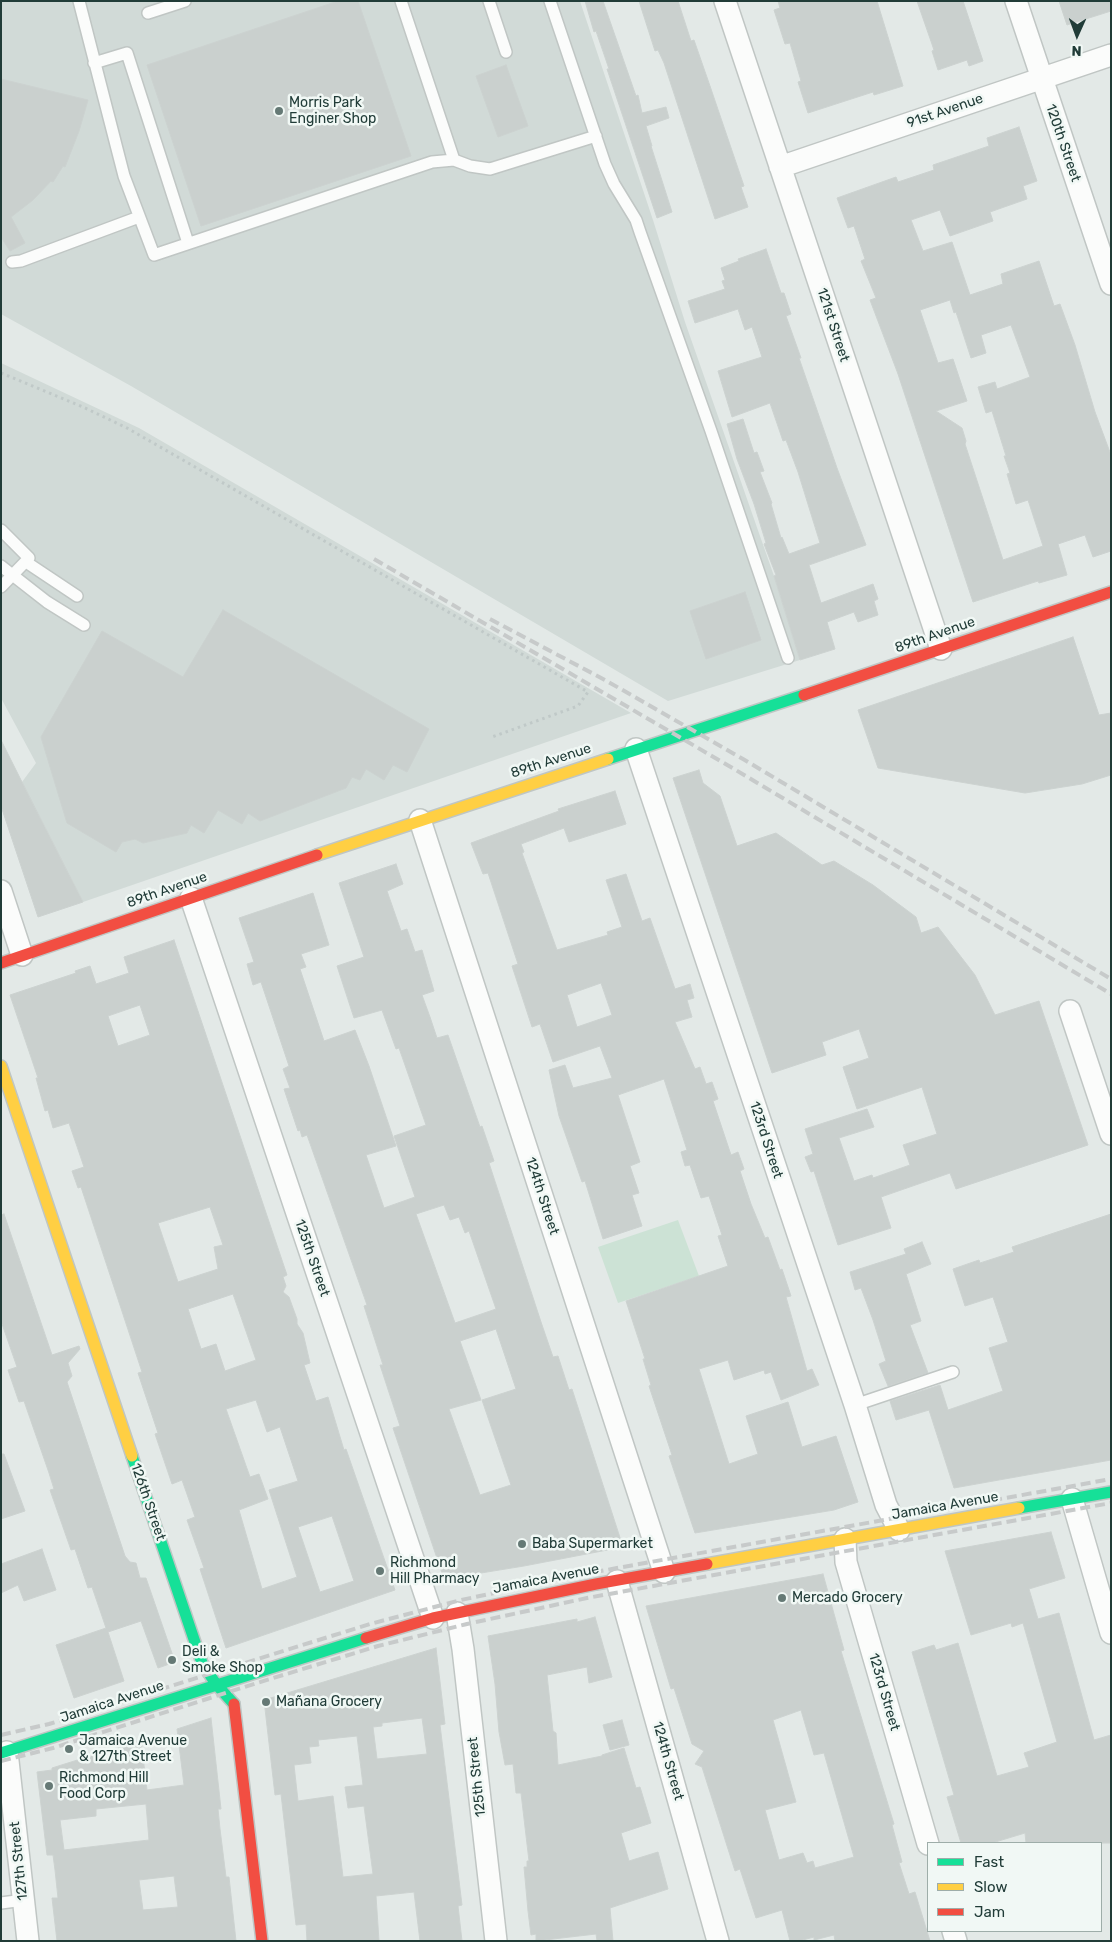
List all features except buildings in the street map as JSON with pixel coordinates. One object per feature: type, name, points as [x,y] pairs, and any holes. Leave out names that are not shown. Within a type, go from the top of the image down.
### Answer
[{"type":"street","name":"121st Street","points":[[725,1],[941,649]]},
{"type":"street","name":"120th Street","points":[[1016,1],[1111,284]]},
{"type":"street","name":"91st Avenue","points":[[780,166],[1111,55]]},
{"type":"street","name":"89th Avenue","points":[[1,963],[420,820],[768,707],[1111,592]]},
{"type":"street","name":"123rd Street","points":[[636,749],[855,1405],[886,1505],[899,1530]]},
{"type":"street","name":"124th Street","points":[[420,820],[664,1572]]},
{"type":"street","points":[[1,891],[22,955]]},
{"type":"street","name":"125th Street","points":[[191,898],[432,1618]]},
{"type":"street","points":[[1070,1011],[1111,1134]]},
{"type":"street","name":"126th Street","points":[[1,1066],[202,1663],[216,1684],[235,1705],[262,1941]]},
{"type":"street","name":"Jamaica Avenue","points":[[4,1752],[216,1684],[432,1618],[664,1572],[1111,1492]]},
{"type":"street","points":[[1072,1499],[1111,1633]]},
{"type":"street","name":"123rd Street","points":[[845,1539],[846,1562],[927,1842]]},
{"type":"street","name":"124th Street","points":[[617,1581],[718,1941]]},
{"type":"street","name":"125th Street","points":[[457,1613],[463,1649],[496,1941]]},
{"type":"street","name":"127th Street","points":[[4,1752],[28,1941]]},
{"type":"lane","points":[[79,1],[124,176],[154,255],[432,162],[454,160],[476,168],[496,168],[596,136]]},
{"type":"lane","points":[[148,13],[185,1]]},
{"type":"lane","points":[[401,1],[454,160]]},
{"type":"lane","points":[[489,1],[506,52]]},
{"type":"lane","points":[[550,1],[605,164],[614,184],[636,220],[711,431],[788,658]]},
{"type":"lane","points":[[94,63],[127,53],[188,244]]},
{"type":"lane","points":[[12,262],[21,261],[139,217]]},
{"type":"lane","points":[[1,530],[29,558],[1,587]]},
{"type":"lane","points":[[26,562],[76,596]]},
{"type":"lane","points":[[1,566],[47,602],[84,625]]},
{"type":"lane","points":[[855,1405],[953,1372]]},
{"type":"lane","points":[[1,1904],[24,1900]]},
{"type":"path","points":[[1,373],[76,404],[127,428],[588,692],[578,706],[492,736]]},
{"type":"shaded area","points":[[1,1],[580,1],[685,322],[774,576],[800,660],[668,701],[131,386],[1,314]]},
{"type":"shaded area","points":[[1,363],[139,428],[631,713],[83,902],[22,782],[36,763],[1,698]]},
{"type":"green space","points":[[678,1220],[699,1276],[618,1303],[598,1247]]},
{"type":"railway","points":[[374,559],[729,766],[1111,994]]},
{"type":"railway","points":[[490,619],[605,680],[743,759],[1111,979]]},
{"type":"railway","points":[[1,1735],[49,1724],[370,1624],[461,1600],[584,1574],[1111,1479]]},
{"type":"railway","points":[[1,1761],[53,1748],[378,1646],[467,1624],[587,1598],[1111,1503]]},
{"type":"traffic: fast","points":[[608,759],[804,695]]},
{"type":"traffic: fast","points":[[132,1456],[202,1663],[216,1684],[234,1704]]},
{"type":"traffic: fast","points":[[1019,1508],[1111,1492]]},
{"type":"traffic: fast","points":[[1,1753],[366,1638]]},
{"type":"traffic: slow","points":[[317,855],[608,759]]},
{"type":"traffic: slow","points":[[1,1066],[132,1456]]},
{"type":"traffic: slow","points":[[707,1564],[1019,1508]]},
{"type":"traffic: jam","points":[[804,695],[1111,592]]},
{"type":"traffic: jam","points":[[1,963],[317,855]]},
{"type":"traffic: jam","points":[[366,1638],[433,1618],[596,1584],[707,1564]]},
{"type":"traffic: jam","points":[[234,1704],[262,1941]]},
{"type":"place","name":"Morris Park Enginer Shop","points":[[279,111]]},
{"type":"place","name":"Baba Supermarket","points":[[522,1544]]},
{"type":"place","name":"Richmond Hill Pharmacy","points":[[380,1571]]},
{"type":"place","name":"Mercado Grocery","points":[[782,1598]]},
{"type":"place","name":"Deli & Smoke Shop","points":[[172,1660]]},
{"type":"place","name":"Mañana Grocery","points":[[266,1702]]},
{"type":"place","name":"Jamaica Avenue & 127th Street","points":[[69,1749]]},
{"type":"place","name":"Richmond Hill Food Corp","points":[[49,1786]]}]
